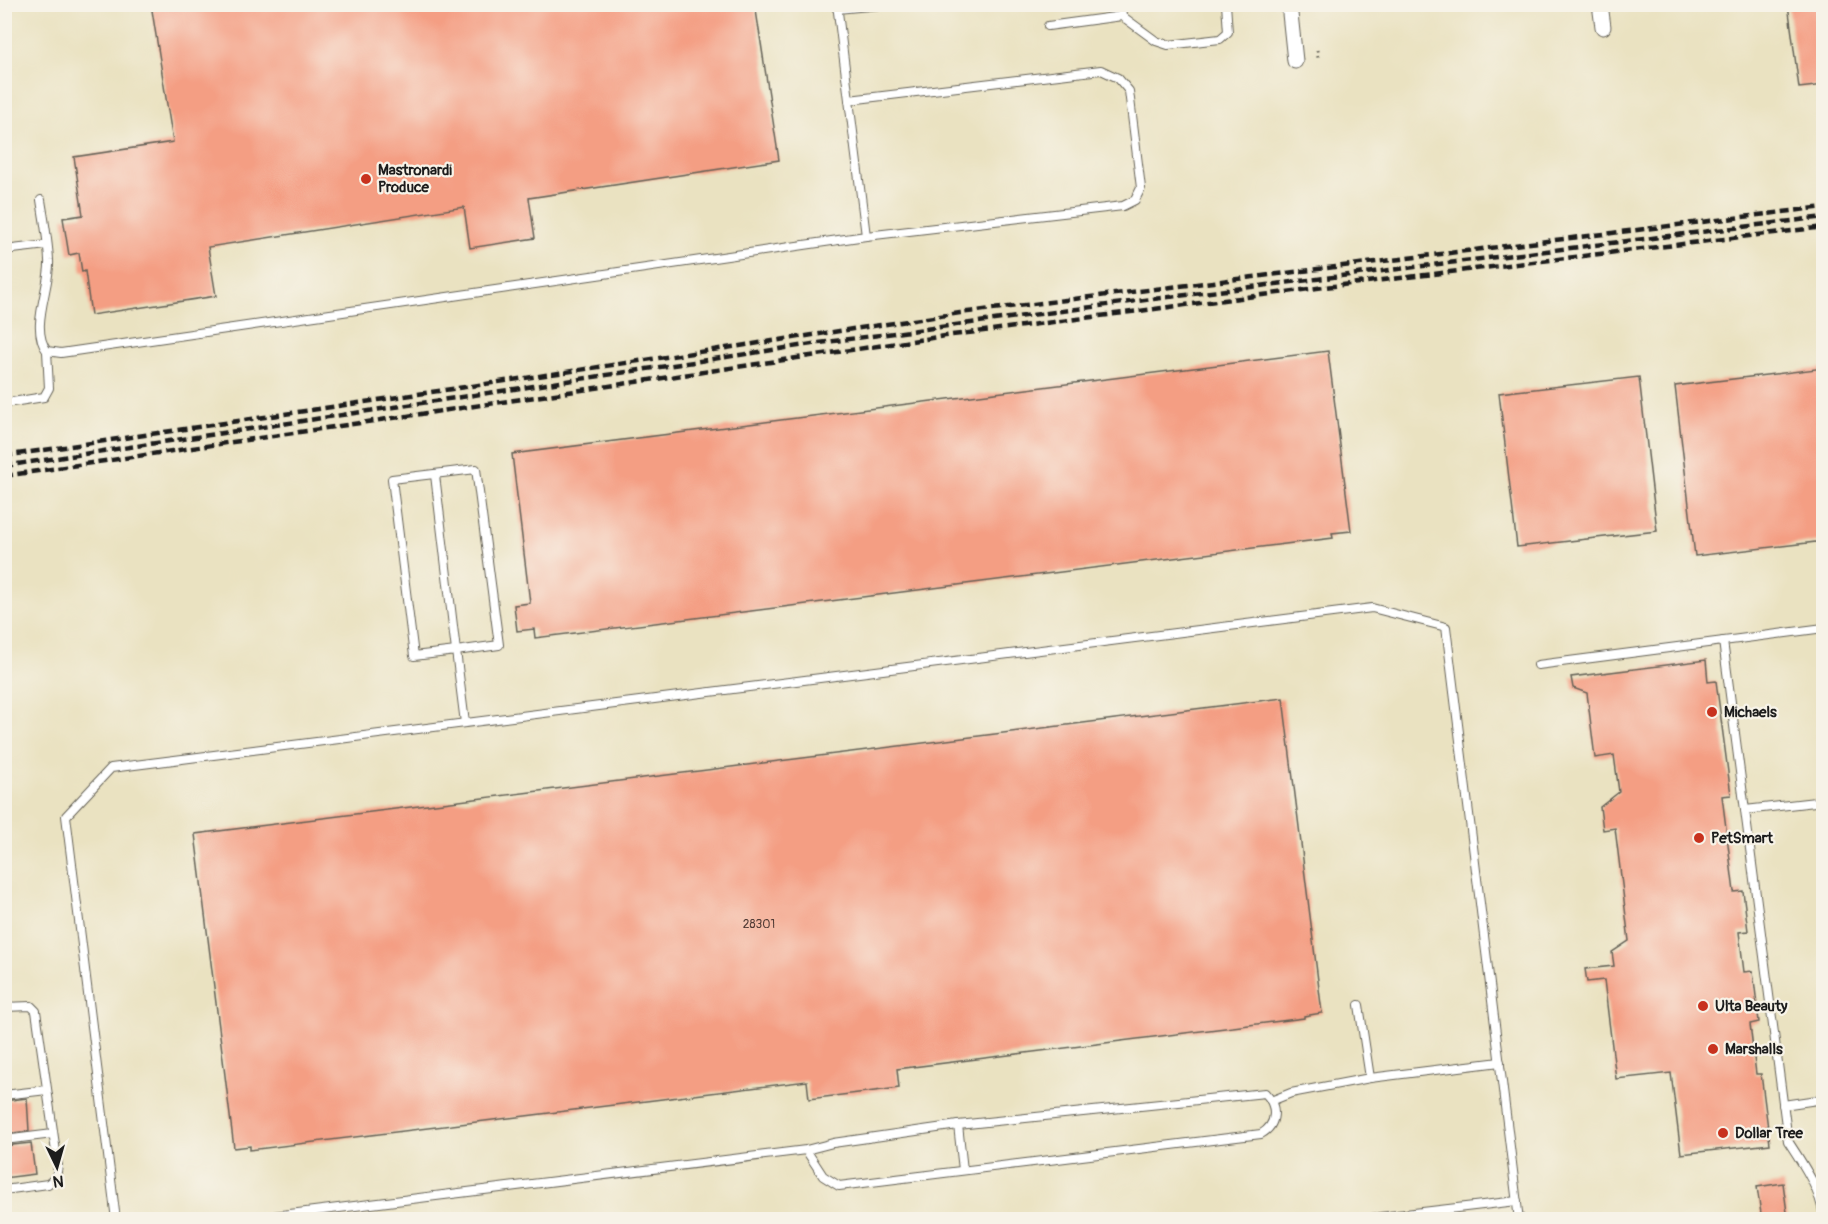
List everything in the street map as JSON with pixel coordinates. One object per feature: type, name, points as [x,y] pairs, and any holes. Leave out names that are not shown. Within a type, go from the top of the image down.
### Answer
[{"type":"street","points":[[1289,4],[1295,61]]},
{"type":"street","points":[[1600,4],[1603,27]]},
{"type":"lane","points":[[866,236],[837,7],[891,4]]},
{"type":"lane","points":[[1121,4],[1122,16]]},
{"type":"lane","points":[[1048,26],[1122,16],[1141,31],[1168,45],[1220,39],[1228,32],[1226,4]]},
{"type":"lane","points":[[47,351],[61,353],[866,236],[1124,206],[1135,200],[1141,188],[1130,91],[1118,78],[1101,70],[849,100]]},
{"type":"lane","points":[[4,399],[6,403],[45,397],[48,388],[47,351],[42,344],[41,332],[50,262],[41,200]]},
{"type":"lane","points":[[4,250],[47,245]]},
{"type":"lane","points":[[476,469],[499,645],[456,651],[414,656],[392,479],[476,469]]},
{"type":"lane","points":[[435,474],[465,723]]},
{"type":"lane","points":[[116,1220],[66,816],[111,768],[1371,608],[1446,627],[1519,1220]]},
{"type":"lane","points":[[1538,665],[1824,628]]},
{"type":"lane","points":[[1723,641],[1788,1141],[1808,1174],[1822,1206],[1824,1217]]},
{"type":"lane","points":[[1745,810],[1824,801]]},
{"type":"lane","points":[[1359,1005],[1370,1078]]},
{"type":"lane","points":[[4,1008],[31,1006],[36,1011],[58,1166],[56,1176],[48,1184],[4,1190]]},
{"type":"lane","points":[[1271,1101],[1291,1093],[1370,1078],[1500,1062]]},
{"type":"lane","points":[[4,1095],[47,1090]]},
{"type":"lane","points":[[242,1220],[806,1150],[833,1143],[958,1125],[1265,1093],[1271,1101],[1274,1116],[1270,1129],[1261,1134],[839,1186],[823,1176],[806,1150]]},
{"type":"lane","points":[[1783,1104],[1824,1100]]},
{"type":"lane","points":[[958,1125],[963,1170]]},
{"type":"lane","points":[[4,1140],[53,1134]]},
{"type":"lane","points":[[1354,1220],[1424,1216],[1517,1201]]},
{"type":"path","points":[[1317,50],[1318,58]]},
{"type":"building","name":"Mastronardi Produce","points":[[151,4],[755,4],[779,160],[529,198],[535,238],[470,248],[464,207],[208,247],[216,296],[91,315],[85,271],[82,272],[79,253],[69,255],[63,218],[83,215],[74,157],[173,142]]},
{"type":"building","points":[[1788,4],[1824,4],[1824,85],[1799,88]]},
{"type":"building","points":[[1328,351],[1351,531],[1332,533],[1333,538],[535,638],[534,629],[517,631],[514,605],[530,603],[512,454]]},
{"type":"building","points":[[1824,368],[1824,541],[1695,556],[1675,386]]},
{"type":"building","points":[[1639,377],[1657,531],[1517,547],[1499,393]]},
{"type":"building","points":[[1706,660],[1708,682],[1716,681],[1731,795],[1722,796],[1734,892],[1743,891],[1748,931],[1739,932],[1744,972],[1753,971],[1759,1022],[1750,1024],[1756,1074],[1761,1074],[1770,1144],[1681,1154],[1671,1073],[1616,1079],[1604,980],[1587,982],[1585,969],[1614,966],[1612,952],[1629,941],[1615,828],[1603,830],[1600,807],[1619,792],[1614,755],[1595,758],[1587,693],[1573,688],[1571,677]]},
{"type":"building","points":[[1283,698],[1322,1013],[1304,1016],[1304,1018],[897,1069],[899,1088],[809,1099],[807,1081],[250,1150],[250,1146],[234,1148],[195,834]]},
{"type":"building","points":[[27,1098],[29,1131],[4,1134],[4,1101]]},
{"type":"building","points":[[31,1143],[35,1174],[4,1178],[4,1146]]},
{"type":"building","points":[[1783,1183],[1788,1220],[1762,1220],[1757,1187]]},
{"type":"railway","points":[[4,456],[960,313],[1824,207]]},
{"type":"railway","points":[[4,466],[819,343],[1153,299],[1824,217]]},
{"type":"railway","points":[[4,476],[945,336],[1317,288],[1824,227]]},
{"type":"place","name":"Mastronardi Produce","points":[[366,179]]},
{"type":"place","name":"Michaels","points":[[1712,712]]},
{"type":"place","name":"PetSmart","points":[[1699,838]]},
{"type":"place","name":"Ulta Beauty","points":[[1703,1006]]},
{"type":"place","name":"Marshalls","points":[[1713,1049]]},
{"type":"place","name":"Dollar Tree","points":[[1723,1133]]}]
